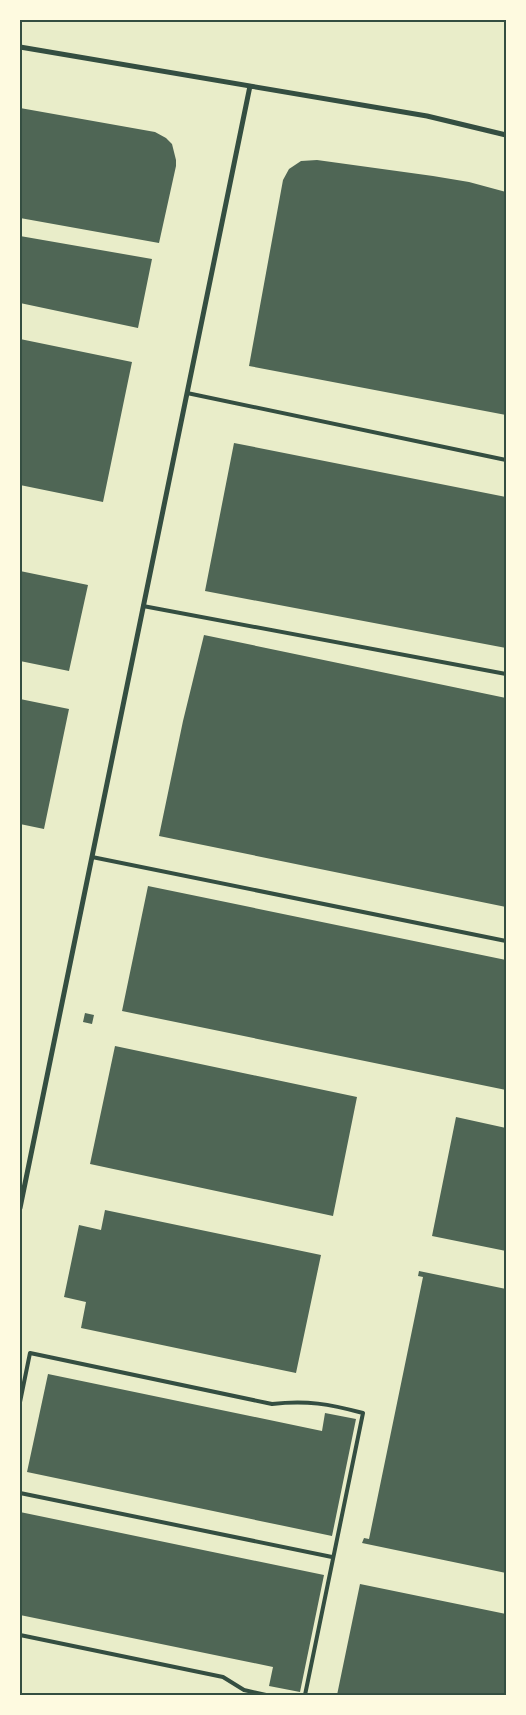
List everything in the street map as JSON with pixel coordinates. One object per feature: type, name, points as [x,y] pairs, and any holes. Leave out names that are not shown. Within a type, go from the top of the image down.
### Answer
[{"type":"street","points":[[20,46],[427,116],[506,135]]},
{"type":"street","points":[[20,1208],[250,86]]},
{"type":"lane","points":[[187,393],[506,460]]},
{"type":"lane","points":[[143,606],[506,674]]},
{"type":"lane","points":[[92,857],[506,941]]},
{"type":"lane","points":[[20,1402],[30,1353],[272,1404],[310,1402],[363,1412],[305,1695]]},
{"type":"lane","points":[[20,1492],[332,1557]]},
{"type":"lane","points":[[20,1635],[223,1677],[244,1690],[266,1695]]},
{"type":"building","points":[[20,108],[155,132],[166,138],[172,144],[176,166],[159,243],[20,218]]},
{"type":"building","points":[[317,160],[469,182],[506,192],[506,415],[249,366],[283,180],[289,169],[301,161]]},
{"type":"building","points":[[20,236],[152,259],[138,328],[20,303]]},
{"type":"building","points":[[20,339],[132,362],[103,502],[20,485]]},
{"type":"building","points":[[234,443],[506,497],[506,648],[205,591]]},
{"type":"building","points":[[20,571],[88,585],[69,671],[20,661]]},
{"type":"building","points":[[204,635],[506,698],[506,907],[159,836],[183,721]]},
{"type":"building","points":[[20,699],[69,709],[44,829],[20,824]]},
{"type":"building","points":[[148,886],[506,960],[506,1090],[122,1011]]},
{"type":"building","points":[[85,1013],[94,1015],[92,1024],[83,1022]]},
{"type":"building","points":[[115,1046],[357,1097],[333,1216],[90,1164]]},
{"type":"building","points":[[456,1117],[506,1128],[506,1251],[432,1236]]},
{"type":"building","points":[[105,1210],[321,1255],[296,1373],[81,1328],[86,1302],[64,1297],[79,1225],[101,1230]]},
{"type":"building","points":[[419,1271],[506,1289],[506,1573],[362,1543],[364,1538],[369,1539],[423,1277],[418,1276]]},
{"type":"building","points":[[48,1374],[322,1431],[325,1413],[356,1419],[332,1536],[27,1472]]},
{"type":"building","points":[[20,1512],[324,1575],[300,1692],[269,1686],[273,1667],[20,1615]]},
{"type":"building","points":[[360,1584],[506,1614],[506,1695],[337,1695]]}]
